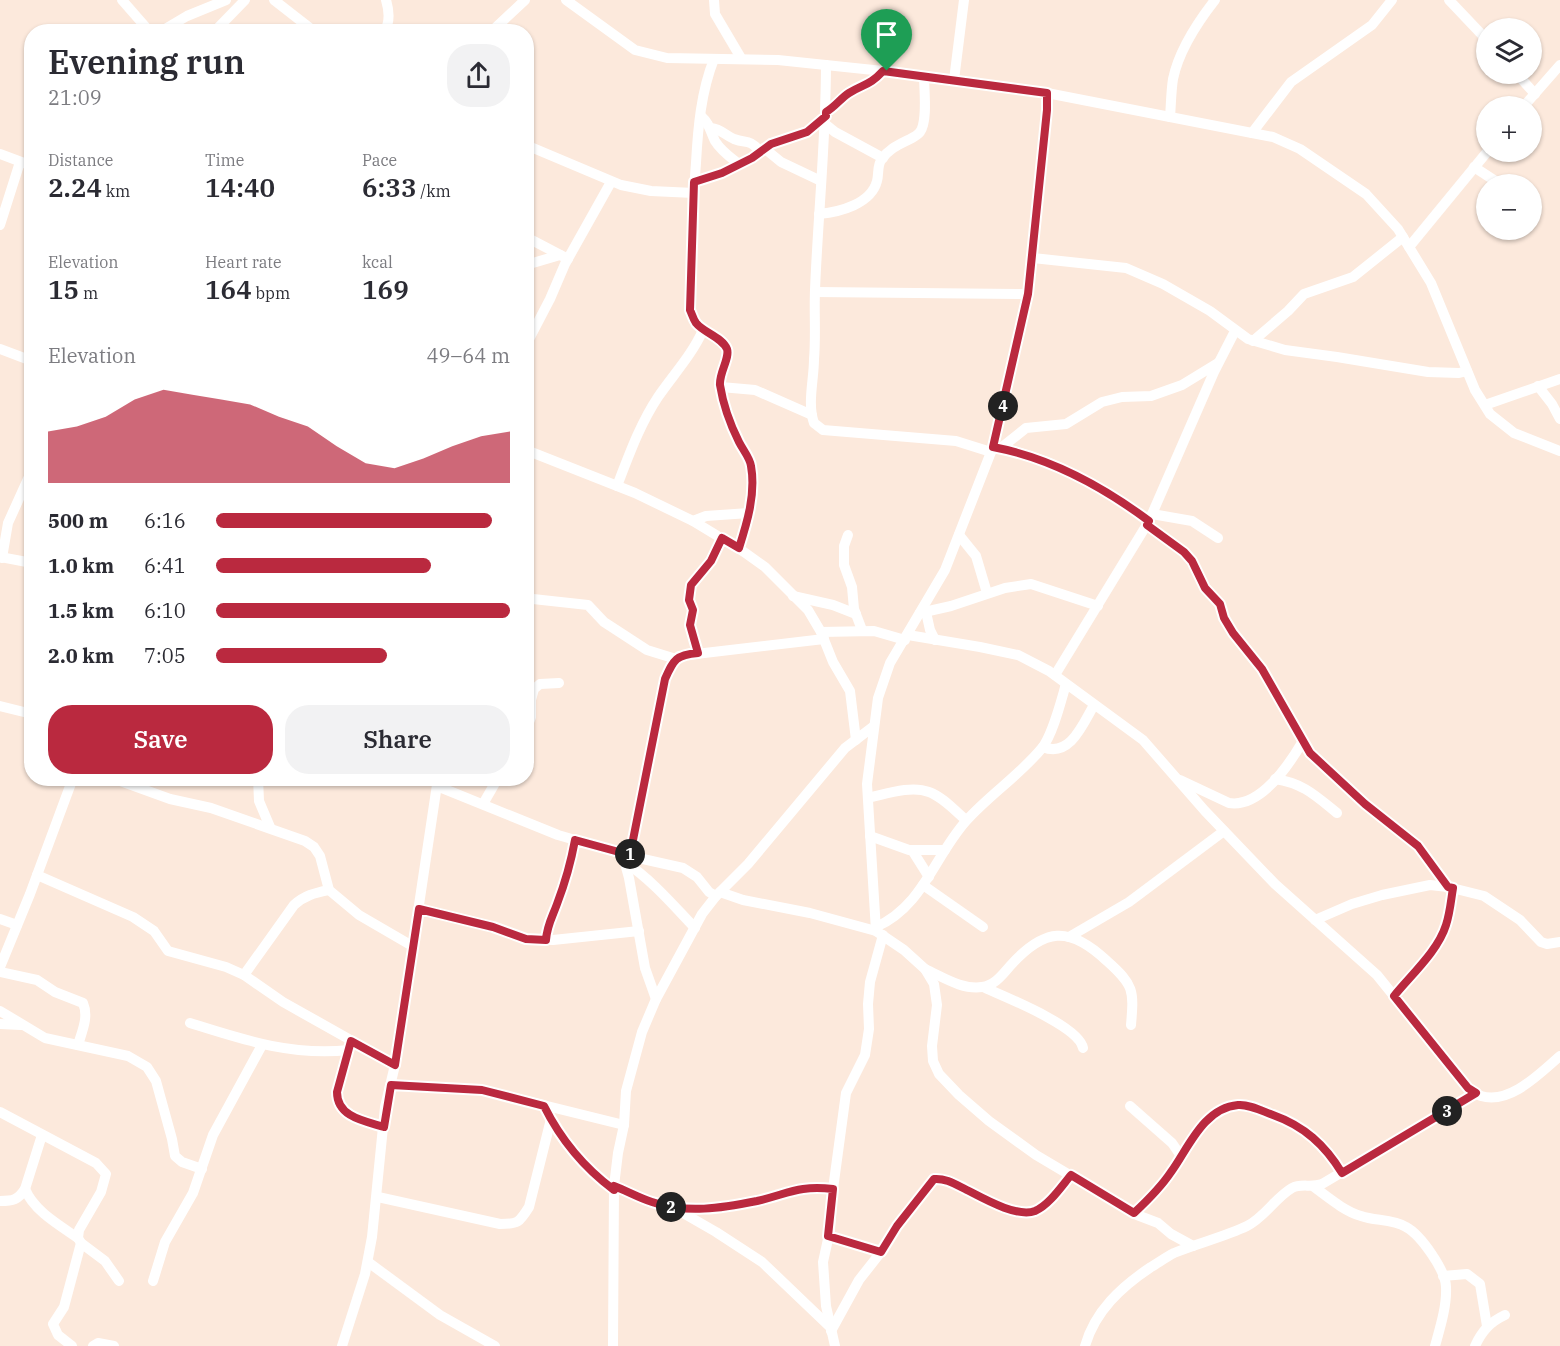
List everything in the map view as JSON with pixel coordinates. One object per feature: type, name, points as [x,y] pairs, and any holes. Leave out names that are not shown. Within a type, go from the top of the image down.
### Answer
[{"type":"street","points":[[122,0],[143,24]]},
{"type":"street","points":[[174,24],[226,0]]},
{"type":"street","points":[[222,24],[245,0]]},
{"type":"street","points":[[274,0],[305,24]]},
{"type":"street","points":[[386,0],[387,24]]},
{"type":"street","points":[[500,24],[525,0]]},
{"type":"street","points":[[566,0],[634,50],[667,58],[741,58],[826,65],[1047,93],[1273,137],[1300,149],[1366,194],[1403,237],[1431,283],[1467,371],[1490,414],[1514,434],[1560,451]]},
{"type":"street","points":[[714,0],[716,14],[741,58]]},
{"type":"street","points":[[954,80],[964,0]]},
{"type":"street","points":[[1170,117],[1173,78],[1185,46],[1202,16],[1215,0]]},
{"type":"street","points":[[1252,133],[1291,82],[1372,25],[1392,0]]},
{"type":"street","points":[[1449,0],[1476,28]]},
{"type":"street","points":[[714,59],[707,78],[701,116],[694,188],[690,310],[694,321],[703,330],[724,343],[727,349],[728,354],[720,381],[721,387],[730,422],[751,465],[752,488],[749,513],[739,548]]},
{"type":"street","points":[[826,65],[815,292],[812,415],[814,423],[823,430],[956,441],[1016,451],[1066,470],[1120,500],[1149,520],[1184,552],[1192,561],[1205,588],[1220,604],[1224,618],[1233,633],[1262,669],[1310,753],[1365,804],[1418,846],[1450,887],[1446,926],[1442,935],[1394,996]]},
{"type":"street","points":[[1526,84],[1535,94],[1560,66]]},
{"type":"street","points":[[534,148],[611,182],[651,191],[694,188],[752,158],[762,150],[787,138],[807,132],[825,117],[846,94],[873,81],[883,71]]},
{"type":"street","points":[[819,214],[837,213],[849,208],[874,189],[879,161],[889,150],[920,132],[923,125],[924,76]]},
{"type":"street","points":[[835,1346],[823,1279],[823,1262],[846,1093],[865,1055],[869,1029],[870,982],[878,931],[867,784],[878,698],[890,663],[923,613],[945,570],[970,502],[995,449],[1028,294],[1047,93]]},
{"type":"street","points":[[701,116],[707,121],[713,137],[722,150],[739,164]]},
{"type":"street","points":[[825,117],[835,132],[883,158]]},
{"type":"street","points":[[711,128],[735,139],[750,142],[781,162],[821,181]]},
{"type":"street","points":[[0,154],[24,163]]},
{"type":"street","points":[[0,225],[20,162]]},
{"type":"street","points":[[1409,247],[1478,162]]},
{"type":"street","points":[[1474,167],[1485,174]]},
{"type":"street","points":[[534,331],[564,257],[611,182]]},
{"type":"street","points":[[1253,341],[1304,294],[1353,277],[1403,237]]},
{"type":"street","points":[[534,241],[564,257]]},
{"type":"street","points":[[534,263],[564,257]]},
{"type":"street","points":[[1033,258],[1126,268],[1163,284],[1191,300],[1253,341],[1285,350],[1428,372],[1458,374],[1467,371]]},
{"type":"street","points":[[815,292],[1028,294]]},
{"type":"street","points":[[617,486],[642,423],[658,396],[698,343],[703,330]]},
{"type":"street","points":[[1055,675],[1149,520],[1219,363],[1236,331]]},
{"type":"street","points":[[0,349],[24,358]]},
{"type":"street","points":[[995,449],[1026,428],[1066,424],[1102,402],[1122,397],[1151,396],[1182,385],[1219,363]]},
{"type":"street","points":[[1485,405],[1560,379]]},
{"type":"street","points":[[1539,386],[1560,419]]},
{"type":"street","points":[[721,387],[755,390],[812,415]]},
{"type":"street","points":[[534,453],[617,486],[693,520],[765,567],[808,610],[822,636],[832,662],[850,691],[856,740]]},
{"type":"street","points":[[24,488],[8,523],[1,557],[24,561]]},
{"type":"street","points":[[693,520],[706,516],[749,513]]},
{"type":"street","points":[[1149,520],[1192,521],[1218,538]]},
{"type":"street","points":[[848,535],[843,556],[852,587],[856,614],[862,630]]},
{"type":"street","points":[[959,535],[976,556],[987,593]]},
{"type":"street","points":[[698,653],[690,625],[693,610],[689,600],[691,585],[711,561],[722,538]]},
{"type":"street","points":[[923,613],[1005,588],[1031,584],[1098,606]]},
{"type":"street","points":[[793,596],[833,605],[856,614]]},
{"type":"street","points":[[534,598],[588,605],[604,622],[647,650],[676,659]]},
{"type":"street","points":[[923,613],[935,640]]},
{"type":"street","points":[[656,999],[645,968],[626,857],[663,688],[669,670],[680,656],[862,630],[980,646],[1018,656],[1055,675],[1143,740],[1224,831],[1294,903],[1377,975],[1468,1088],[1476,1093],[1481,1096],[1504,1096],[1515,1091],[1560,1056]]},
{"type":"street","points":[[534,689],[540,684],[559,683]]},
{"type":"street","points":[[878,931],[903,911],[926,881],[954,834],[966,820],[1043,747],[1058,712],[1066,684]]},
{"type":"street","points":[[1043,747],[1051,750],[1065,747],[1074,738],[1094,705]]},
{"type":"street","points":[[0,706],[24,712]]},
{"type":"street","points":[[613,1346],[614,1188],[624,1125],[626,1091],[642,1032],[656,999],[702,914],[748,864],[845,748],[874,726]]},
{"type":"street","points":[[1177,779],[1229,803],[1237,804],[1247,801],[1275,779],[1293,758],[1303,741]]},
{"type":"street","points":[[1275,779],[1303,786],[1337,813]]},
{"type":"street","points":[[0,967],[70,786]]},
{"type":"street","points":[[142,786],[170,799],[211,808],[270,827],[314,847],[320,856],[329,890],[359,915],[414,947]]},
{"type":"street","points":[[258,786],[259,801],[270,827]]},
{"type":"street","points":[[342,1346],[368,1262],[378,1197],[384,1127],[437,786]]},
{"type":"street","points":[[446,786],[514,819],[626,857],[689,870],[718,894],[810,913],[878,931],[925,969],[934,984],[937,1005],[932,1046],[933,1060],[939,1074],[959,1095],[989,1121],[1036,1155],[1134,1213],[1158,1223],[1171,1234],[1193,1246]]},
{"type":"street","points":[[483,804],[493,786]]},
{"type":"street","points":[[868,798],[915,789],[928,791],[966,820]]},
{"type":"street","points":[[250,821],[258,791]]},
{"type":"street","points":[[1069,937],[1129,902],[1224,831]]},
{"type":"street","points":[[870,836],[912,850],[945,850]]},
{"type":"street","points":[[546,940],[548,921],[557,906],[570,868],[575,840]]},
{"type":"street","points":[[912,850],[926,881],[983,927]]},
{"type":"street","points":[[626,857],[694,928]]},
{"type":"street","points":[[37,875],[133,917],[154,931],[168,951],[226,967],[244,975],[350,1046],[395,1065]]},
{"type":"street","points":[[1315,920],[1352,904],[1430,885],[1450,887],[1484,896],[1520,920],[1542,942],[1547,944],[1560,942]]},
{"type":"street","points":[[244,975],[294,905],[301,898],[312,893],[329,890]]},
{"type":"street","points":[[419,909],[493,927],[526,939],[546,940],[639,931]]},
{"type":"street","points":[[0,919],[17,925]]},
{"type":"street","points":[[983,987],[998,980],[1029,946],[1052,935],[1069,937],[1091,945],[1128,982],[1134,995],[1131,1025]]},
{"type":"street","points":[[925,969],[963,986],[983,987],[1023,1005],[1066,1028],[1077,1036],[1083,1048]]},
{"type":"street","points":[[0,972],[38,980],[55,992],[82,1003],[86,1010],[86,1019],[78,1045]]},
{"type":"street","points":[[0,1011],[45,1038],[128,1056],[147,1067],[156,1081],[175,1156],[202,1169]]},
{"type":"street","points":[[190,1023],[262,1045],[290,1050],[323,1053],[350,1046]]},
{"type":"street","points":[[0,1024],[22,1025]]},
{"type":"street","points":[[153,1281],[165,1242],[193,1193],[213,1135],[262,1045]]},
{"type":"street","points":[[350,1046],[337,1092],[337,1101],[342,1110],[353,1117],[384,1127]]},
{"type":"street","points":[[391,1085],[482,1090],[624,1125]]},
{"type":"street","points":[[1314,1187],[1342,1173],[1476,1093]]},
{"type":"street","points":[[1134,1213],[1150,1198],[1172,1171],[1200,1128],[1216,1114],[1234,1106],[1244,1105],[1296,1125],[1317,1139],[1331,1155],[1342,1173]]},
{"type":"street","points":[[544,1106],[568,1147],[599,1179],[614,1188],[652,1202],[699,1210],[757,1201],[795,1189],[818,1187],[833,1189]]},
{"type":"street","points":[[1130,1106],[1172,1143],[1181,1156]]},
{"type":"street","points":[[0,1112],[96,1164],[106,1174],[101,1192],[79,1230],[80,1241],[64,1307],[53,1324],[58,1335],[72,1346]]},
{"type":"street","points":[[378,1197],[500,1224],[515,1224],[521,1220],[529,1207],[551,1119]]},
{"type":"street","points":[[0,1201],[16,1200],[25,1189],[42,1135]]},
{"type":"street","points":[[831,1329],[859,1280],[934,1179],[950,1182],[987,1201],[1024,1212],[1035,1211],[1048,1201],[1071,1175]]},
{"type":"street","points":[[1085,1346],[1099,1315],[1113,1296],[1139,1275],[1171,1254],[1257,1221],[1290,1189],[1299,1185],[1314,1187],[1338,1205],[1361,1216],[1406,1227],[1423,1242],[1447,1286],[1435,1346]]},
{"type":"street","points":[[25,1189],[28,1197],[45,1215],[105,1261],[119,1281]]},
{"type":"street","points":[[673,1207],[762,1262],[831,1329]]},
{"type":"street","points":[[828,1236],[881,1252]]},
{"type":"street","points":[[368,1262],[440,1315],[495,1346]]},
{"type":"street","points":[[1443,1276],[1467,1274],[1480,1284],[1487,1326]]},
{"type":"street","points":[[1475,1346],[1487,1326],[1494,1319],[1505,1315]]},
{"type":"street","points":[[93,1346],[98,1343],[114,1346]]},
{"type":"route","points":[[883,71],[887,71],[1047,93],[1028,294],[993,447],[1016,451],[1066,470],[1094,484],[1149,521],[1147,525],[1184,552],[1192,561],[1205,588],[1220,604],[1224,618],[1233,633],[1262,669],[1310,753],[1365,804],[1418,846],[1448,887],[1453,888],[1446,926],[1442,935],[1394,996],[1468,1088],[1476,1093],[1342,1173],[1331,1155],[1317,1139],[1296,1125],[1244,1105],[1234,1106],[1216,1114],[1200,1128],[1187,1144],[1172,1171],[1150,1198],[1134,1213],[1071,1175],[1048,1201],[1035,1211],[1024,1212],[987,1201],[939,1178],[929,1183],[881,1252],[828,1236],[833,1189],[807,1187],[757,1201],[699,1210],[652,1202],[614,1186],[614,1190],[599,1179],[568,1147],[544,1106],[482,1090],[391,1085],[384,1127],[353,1117],[342,1110],[337,1101],[337,1092],[351,1041],[395,1065],[419,909],[493,927],[526,939],[546,940],[548,921],[557,906],[570,868],[575,840],[630,855],[665,679],[672,663],[680,656],[698,653],[690,625],[693,610],[689,600],[691,585],[711,561],[722,538],[739,548],[749,516],[752,488],[751,465],[730,422],[722,398],[720,381],[728,354],[727,349],[724,343],[703,330],[694,321],[690,310],[694,182],[722,173],[752,158],[771,144],[807,132],[846,94],[867,86],[883,71]]}]
